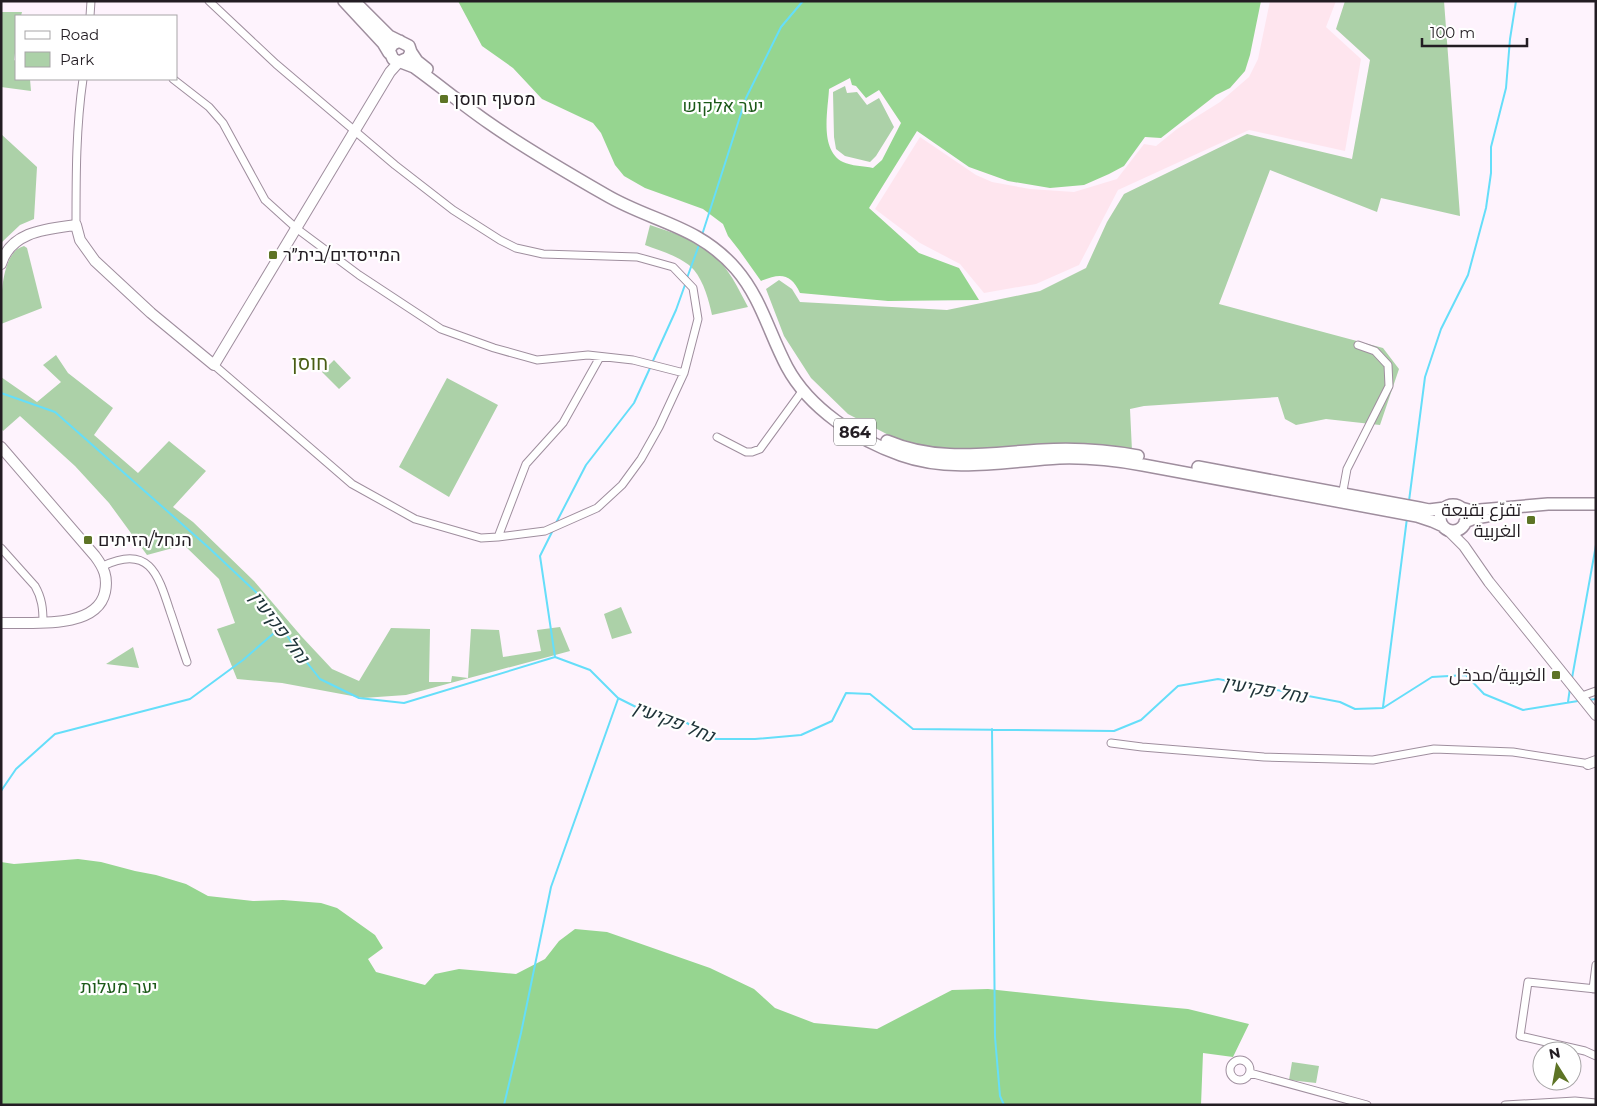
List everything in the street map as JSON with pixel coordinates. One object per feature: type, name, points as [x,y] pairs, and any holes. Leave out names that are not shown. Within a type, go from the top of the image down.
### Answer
[{"type":"main road","name":"864","points":[[344,1],[395,58],[419,70],[491,124],[603,194],[684,229],[716,249],[735,268],[750,288],[762,309],[786,365],[803,390],[823,410],[856,433],[893,452],[926,462],[969,464],[1061,458],[1106,459],[1153,466],[1417,516],[1445,528]]},
{"type":"main road","points":[[354,1],[389,36],[406,43],[411,52],[408,58],[395,58],[391,46],[400,41]]},
{"type":"main road","name":"864","points":[[411,52],[414,58],[423,66],[505,126],[610,191],[687,223],[718,243],[737,261],[755,284],[770,311],[788,354],[810,388],[837,412],[878,438],[907,449],[951,456],[1052,449],[1106,451],[1429,510],[1445,508]]},
{"type":"main road","points":[[1548,504],[1596,506],[1482,517],[1464,524],[1456,530],[1445,528],[1440,516],[1445,508],[1453,505],[1472,510],[1548,504]]},
{"type":"main road","points":[[1461,508],[1466,514],[1464,524]]},
{"type":"street","points":[[90,15],[91,1]]},
{"type":"street","points":[[83,80],[79,105],[76,161],[76,226],[80,240],[95,261],[151,313],[352,484],[415,519],[481,538],[545,531],[597,508],[622,485],[641,460],[659,427],[684,373],[698,319],[693,288],[673,267],[637,257],[543,254],[516,248],[500,240],[453,210],[395,165],[276,64],[208,1]]},
{"type":"street","points":[[214,365],[390,72],[395,58]]},
{"type":"street","points":[[174,80],[209,107],[222,123],[265,200],[296,228],[359,275],[441,329],[494,348],[538,360],[588,355],[600,356],[633,360],[684,373]]},
{"type":"street","points":[[1,264],[6,252],[30,233],[38,230],[76,226]]},
{"type":"street","points":[[1352,505],[1343,500],[1342,494],[1347,469],[1389,386],[1388,365],[1375,352],[1358,345]]},
{"type":"street","points":[[498,537],[526,464],[563,422],[600,356]]},
{"type":"street","points":[[717,437],[746,452],[760,449],[803,390]]},
{"type":"street","points":[[1,447],[103,566],[106,575],[106,586],[102,601],[95,610],[78,618],[43,622],[1,622]]},
{"type":"street","points":[[1464,524],[1461,536],[1464,546]]},
{"type":"street","points":[[1445,528],[1464,546],[1489,582],[1596,715]]},
{"type":"street","points":[[1,548],[39,593],[42,603],[43,622]]},
{"type":"street","points":[[103,566],[114,560],[130,558],[153,569],[161,583],[187,662]]},
{"type":"street","points":[[1582,696],[1596,691]]},
{"type":"street","points":[[1111,743],[1264,757],[1373,760],[1434,749],[1514,752],[1593,763]]},
{"type":"street","points":[[1596,965],[1594,989],[1528,982],[1520,1036],[1585,1051],[1596,1056]]},
{"type":"street","points":[[1250,1073],[1367,1105]]},
{"type":"street","points":[[1505,1105],[1575,1101],[1596,1103]]},
{"type":"shaded area","points":[[1270,1],[1336,1],[1326,27],[1361,59],[1345,151],[1249,130],[1118,190],[1079,265],[1036,284],[984,293],[960,264],[920,243],[875,209],[920,137],[976,175],[992,182],[1030,189],[1074,192],[1117,179],[1144,144],[1156,146],[1177,129],[1220,102],[1249,77],[1258,59]]},
{"type":"green space","name":"יער אלקוש","points":[[458,1],[1261,1],[1245,71],[1230,88],[1216,95],[1161,138],[1145,137],[1124,166],[1084,185],[1050,188],[1008,181],[969,167],[917,131],[869,208],[919,253],[959,268],[979,300],[888,301],[800,293],[797,286],[784,276],[761,281],[728,236],[723,224],[703,209],[645,188],[624,176],[615,165],[601,133],[593,123],[542,99],[513,68],[482,46]],"holes":[[[850,78],[852,85],[856,86],[866,98],[879,90],[901,123],[882,160],[873,168],[843,162],[835,156],[828,139],[829,89]]]},
{"type":"green space","points":[[1345,1],[1444,1],[1460,216],[1381,198],[1377,212],[1270,170],[1219,304],[1383,348],[1399,369],[1380,425],[1326,419],[1296,425],[1285,419],[1278,397],[1144,406],[1130,409],[1132,451],[943,452],[906,444],[848,414],[811,378],[784,336],[766,289],[779,280],[792,289],[800,302],[947,310],[1040,291],[1086,268],[1107,222],[1124,194],[1247,134],[1352,159],[1370,60],[1336,29]]},
{"type":"green space","points":[[1,12],[22,12],[21,15],[15,15],[15,80],[30,80],[31,91],[1,87]]},
{"type":"green space","points":[[845,86],[847,93],[857,92],[867,105],[879,98],[894,127],[876,156],[870,162],[845,156],[836,149],[833,92]]},
{"type":"green space","points":[[1,134],[37,167],[34,219],[20,225],[1,243]]},
{"type":"green space","points":[[650,225],[680,235],[701,245],[720,262],[731,276],[748,307],[712,315],[708,298],[694,270],[684,261],[645,245]]},
{"type":"green space","points":[[24,246],[27,248],[42,308],[1,324],[2,292],[6,268],[16,250]]},
{"type":"green space","points":[[56,355],[68,373],[113,408],[94,435],[138,473],[169,441],[206,471],[173,507],[193,522],[254,581],[332,669],[359,681],[391,628],[430,629],[429,682],[451,682],[452,676],[468,678],[471,629],[499,630],[503,657],[541,651],[537,630],[560,627],[570,651],[406,695],[363,698],[282,683],[237,679],[217,629],[235,623],[219,579],[184,545],[147,555],[109,503],[75,466],[20,416],[3,431],[1,428],[1,377],[37,402],[61,382],[43,365]]},
{"type":"green space","points":[[334,360],[351,378],[339,389],[322,372]]},
{"type":"green space","points":[[447,378],[498,405],[449,497],[399,467]]},
{"type":"green space","points":[[621,607],[632,633],[612,639],[604,614]]},
{"type":"green space","points":[[133,647],[139,668],[106,664]]},
{"type":"green space","name":"יער מעלות","points":[[78,859],[101,862],[156,875],[186,884],[208,896],[253,901],[283,900],[321,903],[337,908],[375,935],[383,948],[368,959],[376,972],[425,985],[435,974],[459,969],[516,974],[545,959],[559,941],[575,929],[607,932],[710,968],[754,989],[775,1008],[814,1023],[877,1029],[952,990],[988,989],[1188,1009],[1249,1024],[1233,1057],[1203,1053],[1201,1105],[1,1105],[1,862],[14,864]]},
{"type":"green space","points":[[1292,1062],[1319,1066],[1316,1083],[1289,1080]]},
{"type":"waterway","points":[[702,235],[746,98],[781,27],[803,1]]},
{"type":"waterway","points":[[1409,501],[1425,377],[1441,329],[1468,275],[1486,208],[1491,173],[1491,147],[1506,88],[1510,39],[1516,1]]},
{"type":"waterway","points":[[687,278],[699,245]]},
{"type":"waterway","points":[[652,363],[676,310],[686,282]]},
{"type":"waterway","points":[[556,523],[586,465],[634,403],[650,368]]},
{"type":"waterway","name":"נחל פקיעין","points":[[1,393],[55,412],[208,547],[259,595],[297,650],[320,679],[359,698],[404,703],[555,657],[590,670],[618,698],[650,714],[685,722],[716,739],[755,739],[801,735],[832,721],[846,693],[870,694],[913,729],[1114,731],[1141,720],[1178,686],[1218,679],[1340,702],[1355,709],[1383,708],[1432,677],[1466,675],[1484,694],[1523,710],[1578,701]]},
{"type":"waterway","points":[[1383,707],[1407,518]]},
{"type":"waterway","points":[[553,530],[540,556],[555,657]]},
{"type":"waterway","points":[[1572,678],[1596,545]]},
{"type":"waterway","points":[[1,791],[16,769],[55,734],[190,699],[243,660],[281,627]]},
{"type":"waterway","points":[[1568,702],[1570,688]]},
{"type":"waterway","points":[[504,1105],[551,887],[618,699]]},
{"type":"waterway","name":"נחל פקיעין","points":[[1588,700],[1596,699]]},
{"type":"waterway","points":[[992,729],[995,1037],[1000,1096],[1004,1105]]},
{"type":"place","name":"מסעף חוסן","points":[[444,99]]},
{"type":"place","name":"המייסדים/בית״ר","points":[[273,255]]},
{"type":"place","name":"تفرّع بقيعة الغربية","points":[[1531,520]]},
{"type":"place","name":"הנחל/הזיתים","points":[[88,540]]},
{"type":"place","name":"الغربية/مدخل","points":[[1556,675]]},
{"type":"district","name":"חוסן","points":[[310,363]]}]
